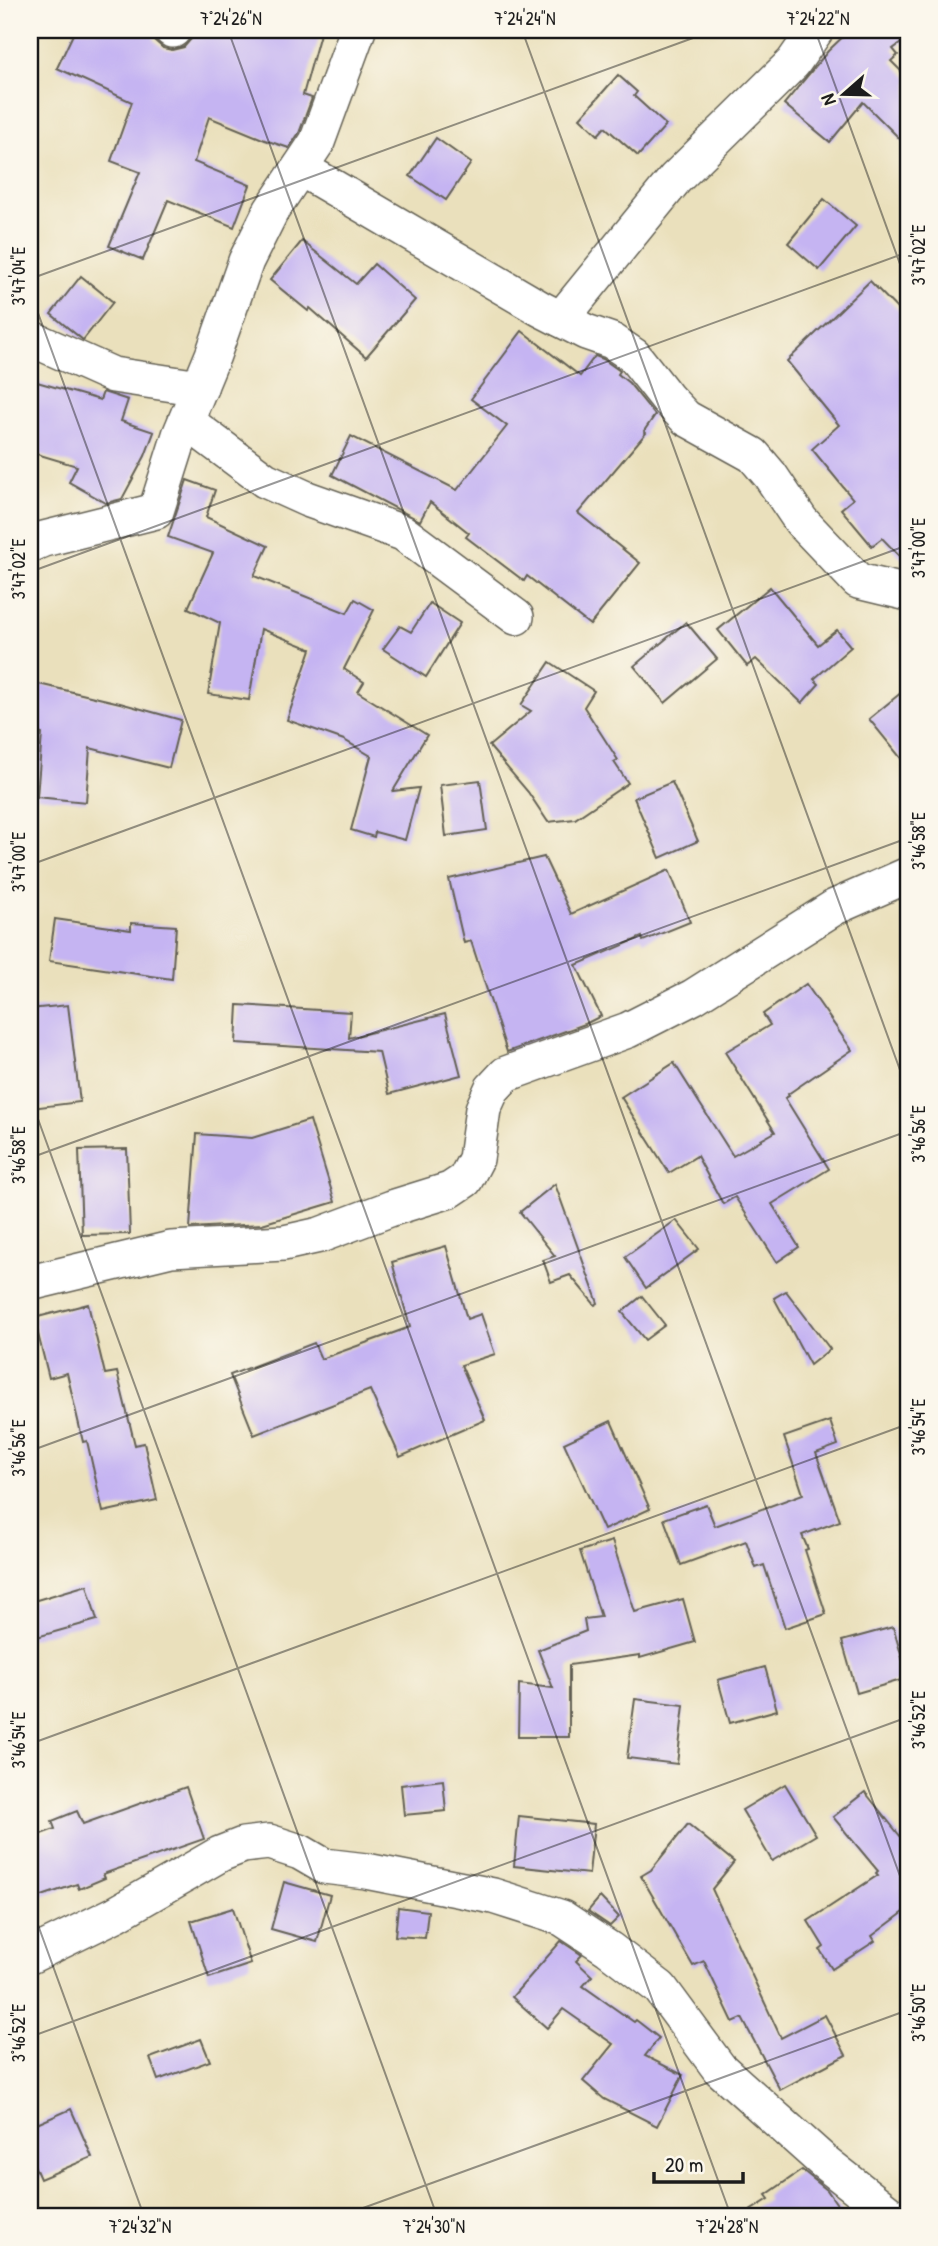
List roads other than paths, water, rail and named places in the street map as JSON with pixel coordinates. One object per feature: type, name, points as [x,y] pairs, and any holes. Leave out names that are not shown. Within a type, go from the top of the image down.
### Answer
[{"type":"street","points":[[30,545],[156,511],[186,421],[246,261],[271,211],[317,142],[358,30]]},
{"type":"street","points":[[561,319],[674,179],[793,63],[816,30]]},
{"type":"street","points":[[300,168],[561,319],[612,341],[634,356],[686,418],[753,455],[801,521],[858,581],[908,593]]},
{"type":"street","points":[[30,338],[113,375],[200,388]]},
{"type":"street","points":[[186,421],[265,480],[307,499],[403,533],[516,617]]},
{"type":"street","points":[[30,1283],[171,1249],[284,1243],[320,1235],[450,1190],[465,1180],[476,1159],[483,1109],[492,1089],[506,1074],[628,1030],[694,997],[835,907],[908,875]]},
{"type":"street","points":[[30,1956],[116,1914],[220,1854],[243,1845],[269,1842],[300,1852],[324,1866],[493,1896],[562,1918],[660,1988],[719,2068],[823,2161],[893,2216]]}]
